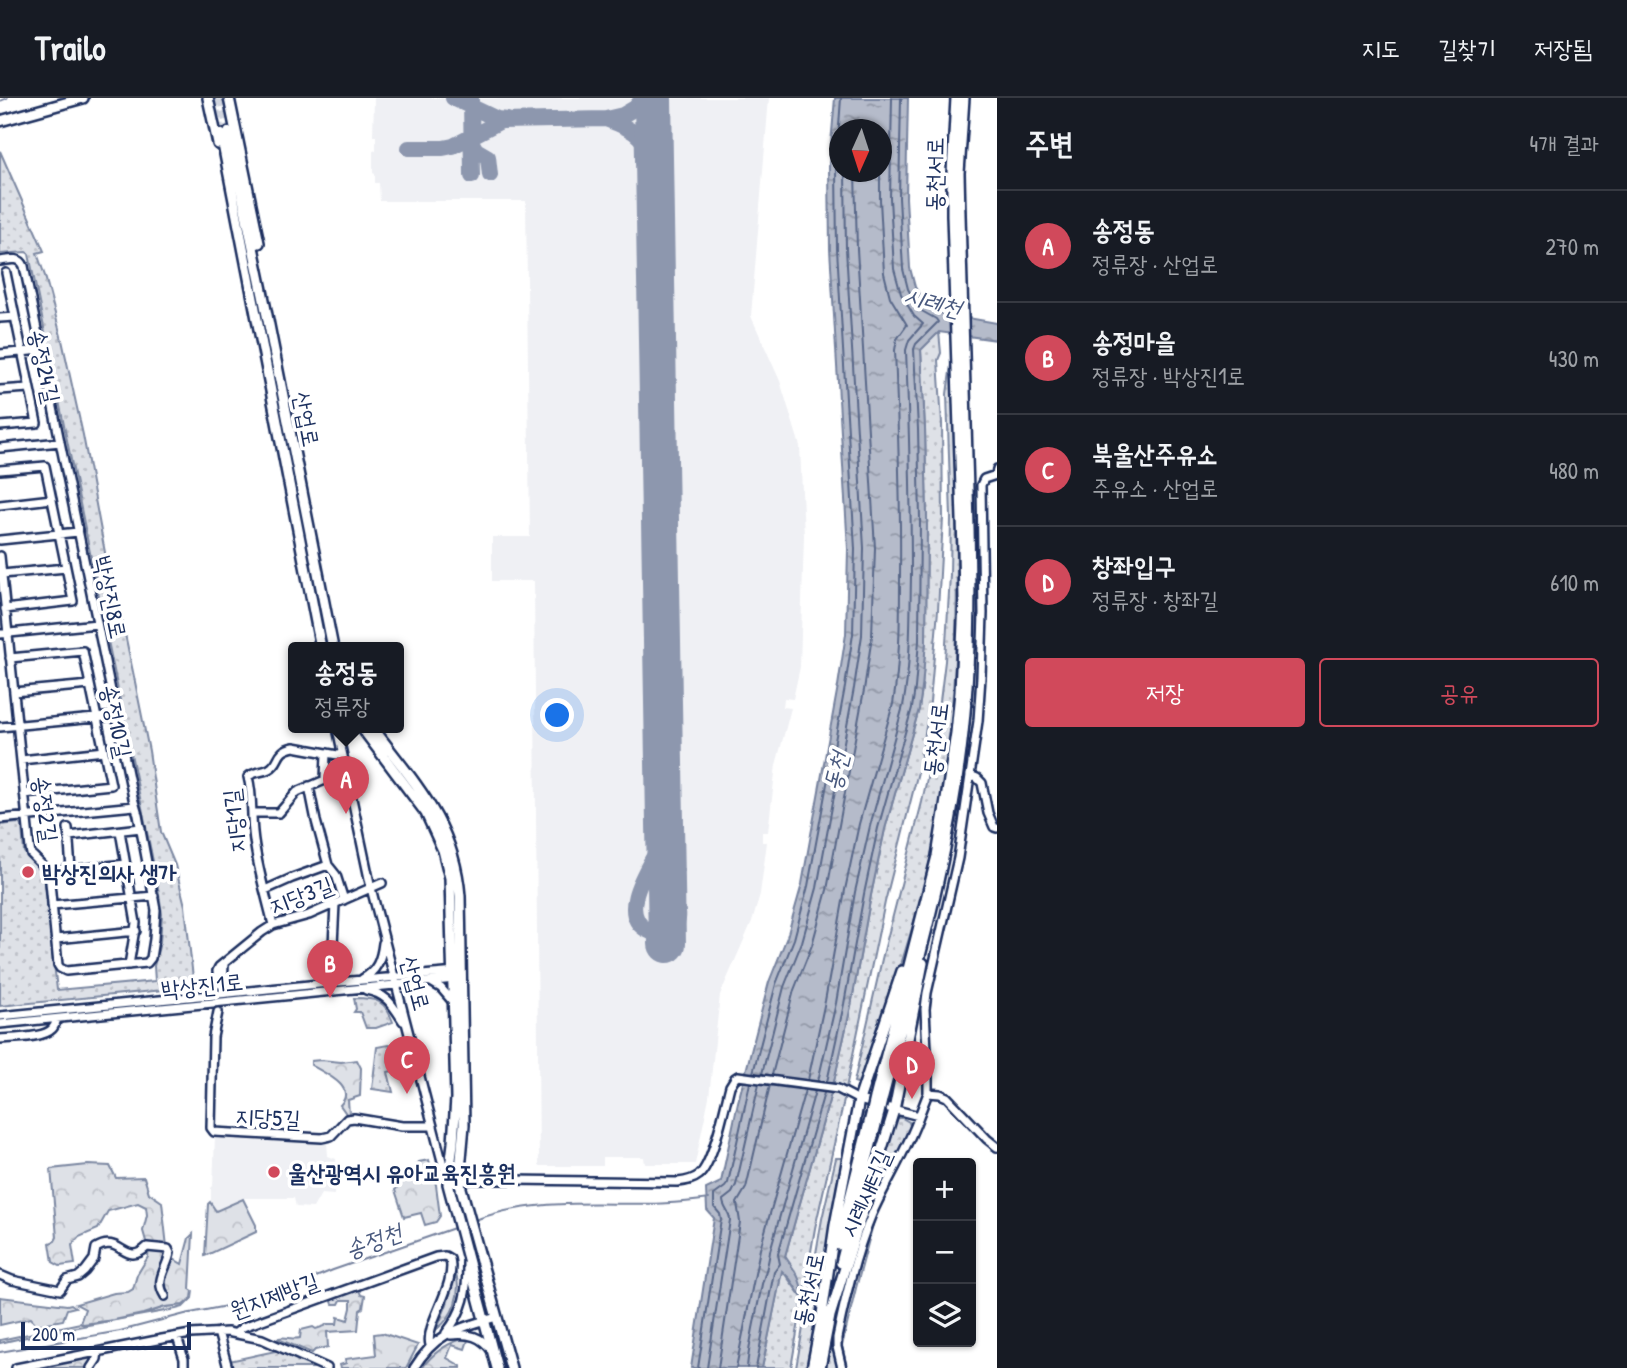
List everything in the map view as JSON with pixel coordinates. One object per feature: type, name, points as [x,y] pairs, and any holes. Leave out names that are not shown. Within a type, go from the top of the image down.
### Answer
[{"type":"main road","points":[[0,121],[83,98]]},
{"type":"main road","name":"산업로","points":[[208,98],[240,254],[272,363]]},
{"type":"main road","name":"산업로","points":[[229,98],[260,251],[272,363],[320,642]]},
{"type":"main road","name":"동천서로","points":[[812,1368],[853,1216],[875,1112],[932,891],[946,847],[958,778],[970,642],[970,549],[952,173],[956,98]]},
{"type":"main road","name":"동천서로","points":[[958,283],[964,98]]},
{"type":"main road","name":"산업로","points":[[225,133],[332,642]]},
{"type":"main road","points":[[366,733],[426,813],[443,850],[451,886],[453,957],[457,975],[454,1005],[455,1115],[448,1184]]},
{"type":"main road","points":[[377,733],[435,813],[449,841],[458,878],[457,975],[464,1125],[459,1181],[511,1368]]},
{"type":"main road","points":[[826,1315],[835,1225],[859,1100],[932,891]]},
{"type":"main road","points":[[826,1315],[894,1110],[917,995],[932,891]]},
{"type":"main road","name":"산업로","points":[[448,1184],[497,1368]]},
{"type":"main road","name":"동천서로","points":[[820,1368],[826,1315]]},
{"type":"street","name":"박상진8로","points":[[0,261],[17,260],[23,264],[156,910],[156,927],[148,962]]},
{"type":"street","name":"송정24길","points":[[0,426],[37,423],[15,317],[4,282],[6,273]]},
{"type":"street","points":[[0,318],[15,317]]},
{"type":"street","points":[[0,354],[41,350]]},
{"type":"street","points":[[0,390],[29,388]]},
{"type":"street","points":[[0,448],[60,442]]},
{"type":"street","points":[[0,470],[45,466],[73,601],[5,608]]},
{"type":"street","points":[[997,469],[996,475],[984,479],[981,485],[983,601],[978,721],[958,858],[925,1009],[928,1093],[947,1097],[997,1147]]},
{"type":"street","points":[[0,505],[52,499]]},
{"type":"street","points":[[0,540],[79,532]]},
{"type":"street","name":"송정2길","points":[[0,556],[5,608],[4,633],[10,658],[30,849],[31,854],[49,872],[58,965],[62,970],[148,962]]},
{"type":"street","points":[[2,574],[66,568]]},
{"type":"street","points":[[4,633],[97,624]]},
{"type":"street","name":"송정10길","points":[[10,658],[83,650],[111,785],[24,794]]},
{"type":"street","points":[[14,692],[90,685]]},
{"type":"street","points":[[0,727],[116,716]]},
{"type":"street","name":"산업로","points":[[338,733],[370,888],[448,1184]]},
{"type":"street","name":"지당1길","points":[[273,925],[253,833],[252,793],[248,777],[270,768],[279,754],[288,748],[343,756]]},
{"type":"street","points":[[20,760],[104,751]]},
{"type":"street","points":[[325,780],[326,753]]},
{"type":"street","points":[[252,813],[279,813],[297,792],[347,774]]},
{"type":"street","points":[[970,775],[982,783],[989,818],[997,828]]},
{"type":"street","points":[[309,786],[328,865],[336,875],[344,900]]},
{"type":"street","points":[[0,819],[135,806]]},
{"type":"street","points":[[71,870],[68,832],[141,828]]},
{"type":"street","points":[[120,831],[135,914],[136,931],[129,965]]},
{"type":"street","points":[[49,872],[126,864]]},
{"type":"street","points":[[265,890],[328,865]]},
{"type":"street","name":"지당3길","points":[[224,963],[273,925],[309,915],[382,883]]},
{"type":"street","points":[[52,905],[153,896]]},
{"type":"street","points":[[335,904],[333,945],[342,957],[338,982]]},
{"type":"street","points":[[56,939],[136,931]]},
{"type":"street","points":[[383,936],[378,965],[357,984],[384,996],[408,1031]]},
{"type":"street","points":[[453,957],[445,967],[429,978],[454,1005]]},
{"type":"street","points":[[218,984],[218,971],[224,963]]},
{"type":"street","points":[[223,993],[224,963]]},
{"type":"street","name":"박상진1로","points":[[0,1024],[457,975]]},
{"type":"street","name":"박상진1로","points":[[0,1016],[338,982],[357,984]]},
{"type":"street","name":"지당5길","points":[[218,1012],[213,1037],[211,1128],[214,1132],[322,1138],[331,1136],[346,1119],[354,1118],[402,1126],[433,1126]]},
{"type":"street","points":[[0,1039],[45,1033],[53,1028],[57,1018]]},
{"type":"street","points":[[448,1184],[459,1181],[691,1180],[699,1175],[708,1163],[730,1086],[736,1076],[741,1075],[833,1088],[859,1100],[919,1116]]},
{"type":"street","name":"시례새터길","points":[[842,1368],[837,1338],[857,1260],[872,1215],[906,1148],[928,1093]]},
{"type":"street","points":[[0,1275],[60,1290],[67,1280],[78,1277],[85,1271],[100,1245],[111,1244],[126,1253],[135,1254],[148,1247],[164,1248],[170,1253],[160,1280],[165,1296]]},
{"type":"street","name":"원지제방길","points":[[16,1368],[177,1337],[218,1332],[236,1333],[243,1327],[353,1286],[445,1256],[450,1259],[451,1267],[429,1339],[430,1345]]},
{"type":"street","points":[[440,1339],[462,1308],[466,1295],[467,1258]]},
{"type":"street","points":[[414,1368],[430,1345],[459,1328],[497,1317]]},
{"type":"street","points":[[218,1332],[228,1368]]},
{"type":"street","points":[[236,1333],[262,1339],[327,1368]]},
{"type":"street","points":[[440,1339],[450,1335],[468,1334],[482,1340],[492,1352]]},
{"type":"street","points":[[177,1337],[184,1368]]},
{"type":"street","points":[[91,1368],[98,1352]]},
{"type":"shaded area","points":[[374,98],[769,98],[751,316],[780,381],[800,446],[804,536],[800,667],[793,699],[784,698],[783,707],[791,708],[776,765],[768,832],[762,832],[762,842],[767,842],[760,894],[753,919],[720,995],[709,1097],[695,1164],[645,1164],[644,1157],[603,1157],[603,1166],[539,1166],[534,581],[492,581],[492,537],[530,537],[526,201],[380,201],[379,183],[375,183],[373,173],[373,151],[376,150],[376,136],[373,136]]},
{"type":"shaded area","name":"울산광역시 유아교육진흥원","points":[[215,1136],[327,1142],[328,1156],[336,1159],[334,1195],[321,1194],[313,1208],[296,1207],[294,1198],[244,1198],[216,1210],[211,1201]]},
{"type":"green space","points":[[0,151],[44,251],[37,253],[62,340],[83,435],[106,558],[117,596],[149,751],[161,832],[175,865],[185,906],[194,987],[0,1006],[0,825],[18,823],[22,826],[24,852],[44,874],[57,990],[155,981],[154,966],[160,942],[162,914],[29,254],[0,254]]},
{"type":"green space","points":[[939,332],[943,518],[930,702],[920,764],[885,902],[846,1088],[834,1087],[845,1096],[815,1228],[791,1368],[762,1368],[782,1270],[800,1295],[785,1256],[832,1090],[885,829],[919,709],[926,641],[927,519],[921,349]]},
{"type":"green space","points":[[951,364],[957,549],[950,734],[931,856],[899,971],[860,1084],[854,1082],[935,741],[945,661],[950,575],[947,394]]},
{"type":"green space","points":[[354,998],[379,1002],[387,1009],[393,1022],[376,1028],[366,1028],[360,1012],[354,1012]]},
{"type":"green space","points":[[400,1043],[406,1068],[388,1072],[393,1092],[372,1089],[377,1047]]},
{"type":"green space","points":[[357,1060],[361,1068],[360,1096],[348,1100],[347,1115],[340,1105],[345,1092],[342,1087],[331,1076],[311,1065],[311,1061]]},
{"type":"green space","points":[[868,1113],[842,1213],[857,1123]]},
{"type":"green space","points":[[896,1118],[909,1122],[911,1129],[869,1214],[835,1332],[839,1368],[826,1368],[844,1285]]},
{"type":"green space","points":[[836,1158],[846,1158],[807,1368],[796,1368],[822,1219]]},
{"type":"green space","points":[[429,1160],[440,1216],[436,1222],[425,1225],[421,1213],[404,1217],[395,1190],[419,1162]]},
{"type":"green space","points":[[88,1165],[110,1166],[116,1178],[144,1177],[149,1193],[162,1202],[167,1247],[147,1245],[143,1231],[146,1207],[138,1203],[108,1211],[98,1229],[79,1237],[72,1245],[75,1264],[60,1266],[53,1262],[50,1243],[57,1237],[51,1169]]},
{"type":"green space","points":[[243,1199],[256,1225],[256,1232],[205,1256],[208,1204],[210,1202],[216,1211]]},
{"type":"green space","points":[[875,1217],[842,1346],[845,1368],[840,1341],[856,1274]]},
{"type":"green space","points":[[193,1234],[190,1289],[193,1291],[192,1298],[183,1305],[143,1314],[80,1323],[85,1309],[76,1304],[133,1289],[137,1275],[148,1257],[149,1248],[164,1249],[169,1256],[182,1264],[189,1238]]},
{"type":"green space","points":[[456,1274],[458,1289],[455,1304],[448,1318],[437,1329],[447,1304]]},
{"type":"green space","points":[[358,1287],[361,1295],[365,1296],[358,1330],[327,1332],[328,1347],[312,1353],[278,1339],[300,1338],[301,1330],[337,1324],[338,1317],[348,1320],[351,1300],[341,1300],[339,1304],[333,1304],[330,1296]]},
{"type":"green space","points":[[0,1297],[71,1304],[75,1307],[67,1309],[63,1320],[37,1325],[31,1318],[0,1325]]},
{"type":"green space","points":[[192,1298],[183,1307],[176,1309],[0,1343],[0,1340],[80,1323],[83,1325],[114,1320],[182,1305]]},
{"type":"green space","points":[[382,1333],[418,1345],[406,1368],[341,1368],[340,1365],[346,1363],[345,1359],[376,1355],[374,1334]]},
{"type":"green space","points":[[462,1339],[468,1340],[465,1349],[452,1345],[447,1358],[461,1368],[422,1368],[440,1350]]},
{"type":"green space","points":[[280,1350],[315,1365],[313,1368],[230,1368],[229,1361]]},
{"type":"green space","points":[[94,1356],[88,1368],[35,1368]]},
{"type":"water","name":"동천","points":[[835,98],[908,98],[906,198],[910,268],[915,287],[926,306],[940,313],[997,323],[997,340],[939,332],[921,350],[927,519],[926,641],[922,688],[919,709],[885,829],[832,1090],[785,1256],[799,1280],[801,1296],[782,1271],[762,1368],[691,1368],[714,1218],[707,1210],[706,1189],[721,1182],[738,1102],[769,982],[787,937],[802,884],[846,634],[848,549],[830,249],[829,182],[892,182],[892,119],[833,119]]},
{"type":"waterway","points":[[0,101],[7,98]]},
{"type":"waterway","name":"송정천","points":[[475,1220],[533,1206],[650,1204],[709,1199]]},
{"type":"waterway","name":"송정천","points":[[0,1352],[120,1331],[185,1314],[247,1302],[457,1227]]},
{"type":"taxiway","points":[[453,98],[497,119],[507,120]]},
{"type":"taxiway","points":[[471,98],[472,176]]},
{"type":"taxiway","points":[[409,148],[453,146],[501,121],[606,119],[623,115],[635,108],[643,98]]},
{"type":"taxiway","points":[[608,120],[639,137],[648,150],[654,169]]},
{"type":"taxiway","points":[[472,143],[476,150],[488,157],[490,175]]},
{"type":"taxiway","points":[[665,821],[660,844],[638,890],[634,913],[638,922],[647,930],[660,934],[673,932],[678,921],[665,859]]},
{"type":"runway","points":[[653,98],[667,944]]},
{"type":"tunnel","points":[[213,98],[221,134]]},
{"type":"tunnel","points":[[221,98],[229,132]]},
{"type":"place","name":"송정동","points":[[346,814]]},
{"type":"place","name":"박상진의사 생가","points":[[28,872]]},
{"type":"place","name":"송정마을","points":[[330,998]]},
{"type":"place","name":"북울산주유소","points":[[407,1094]]},
{"type":"place","name":"창좌입구","points":[[912,1099]]},
{"type":"place","name":"울산광역시 유아교육진흥원","points":[[274,1172]]},
{"type":"water label","name":"시례천","points":[[933,301]]}]
